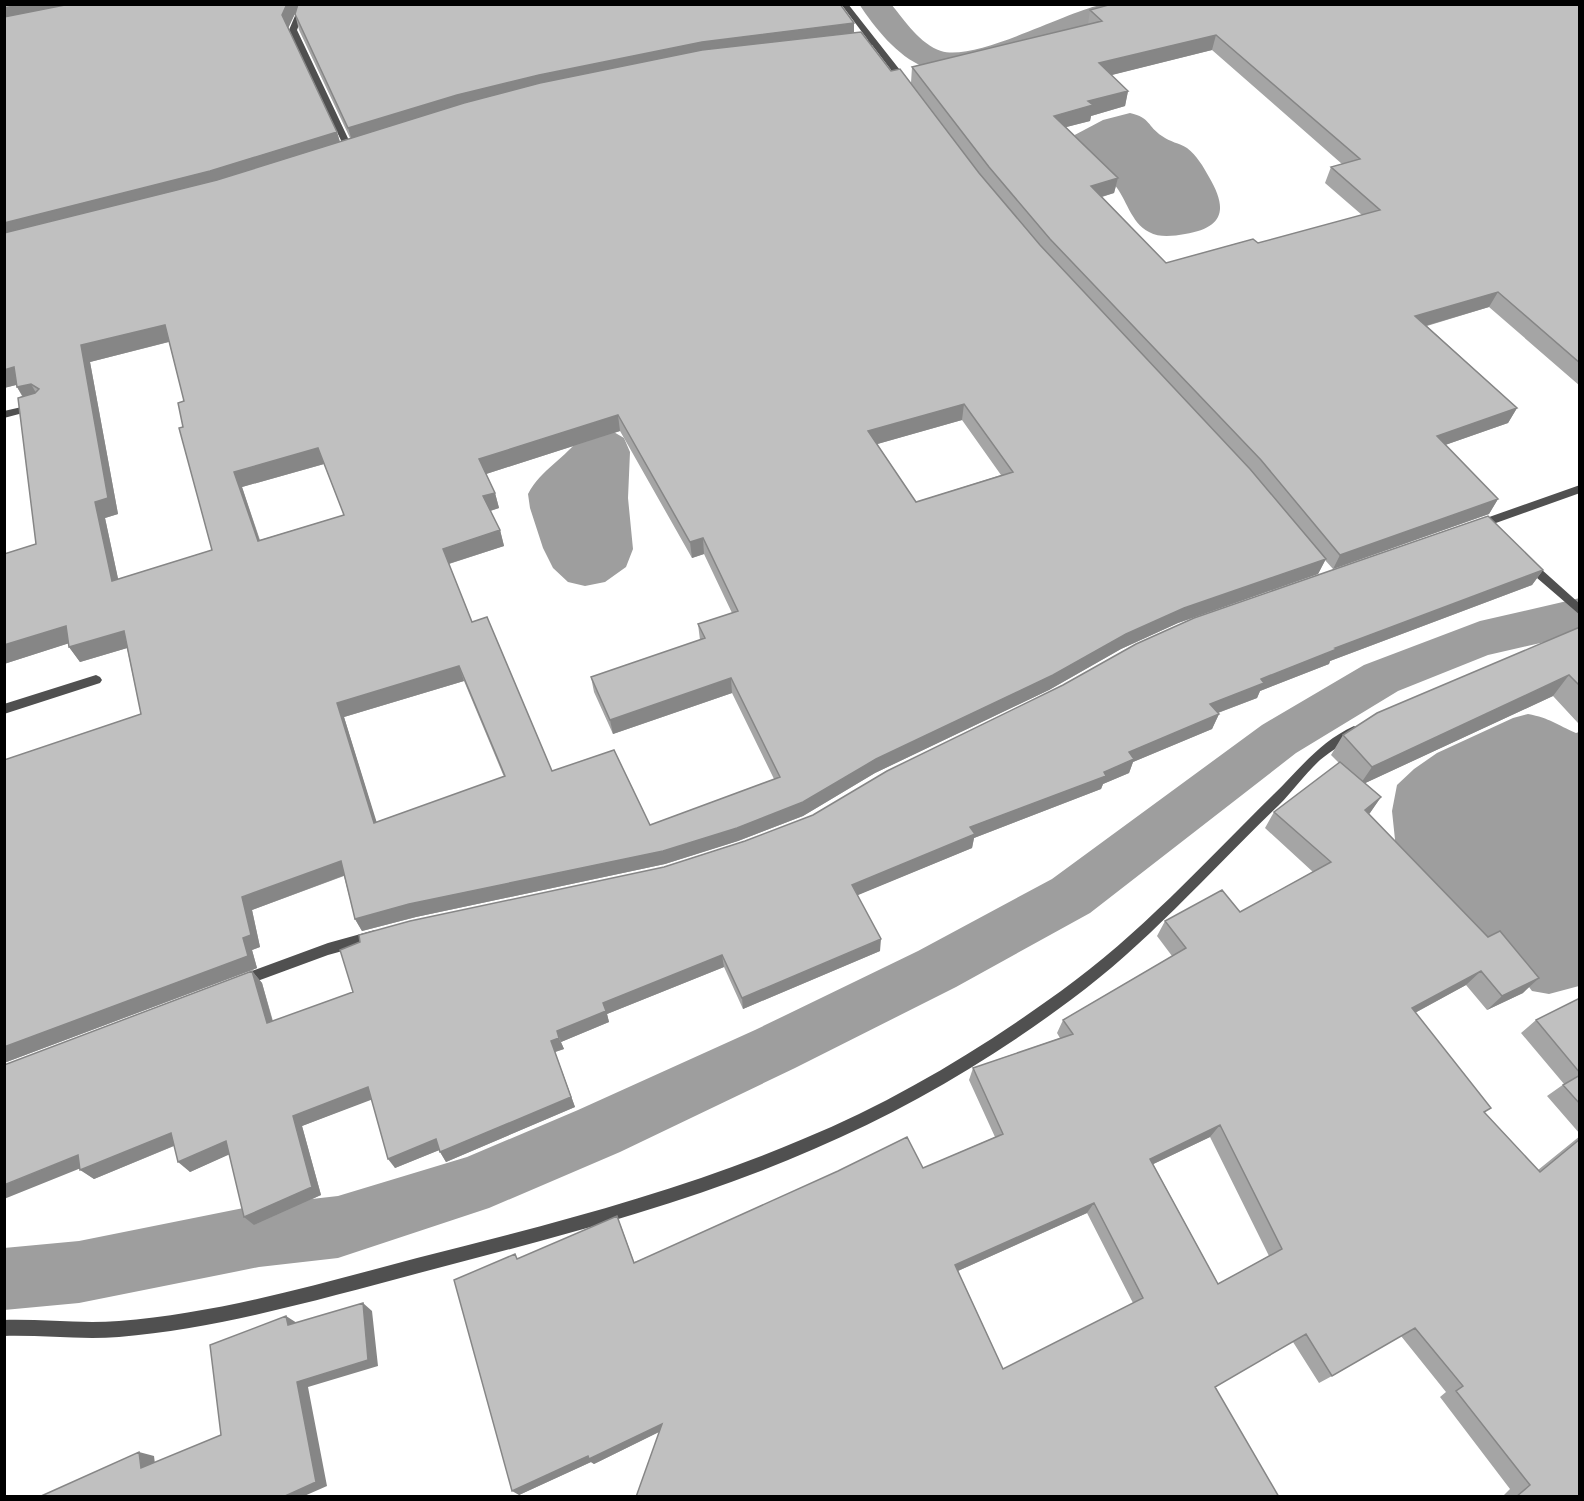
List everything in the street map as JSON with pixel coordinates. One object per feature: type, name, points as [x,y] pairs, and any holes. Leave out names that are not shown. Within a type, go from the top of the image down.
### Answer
[{"type":"street","points":[[304,4],[292,30],[354,149],[340,154]]},
{"type":"street","points":[[843,4],[910,89]]},
{"type":"street","points":[[842,46],[874,42]]},
{"type":"street","points":[[4,415],[41,405]]},
{"type":"street","points":[[1497,536],[1478,525],[1580,489]]},
{"type":"street","points":[[1521,557],[1580,611]]},
{"type":"street","points":[[4,709],[96,680]]},
{"type":"street","points":[[4,1328],[34,1326],[116,1329],[206,1316],[317,1292],[523,1238],[717,1179],[858,1122],[982,1055],[1072,991],[1152,923],[1235,838],[1291,785],[1320,753],[1369,723]]},
{"type":"street","points":[[226,987],[328,949],[383,934]]},
{"type":"shaded area","points":[[1130,113],[1145,120],[1165,138],[1187,148],[1200,161],[1219,199],[1219,215],[1215,222],[1198,231],[1185,234],[1171,236],[1149,232],[1137,222],[1109,178],[1069,138],[1103,120]]},
{"type":"shaded area","points":[[612,431],[624,438],[630,452],[628,498],[633,549],[626,567],[605,582],[585,586],[568,582],[553,568],[543,548],[530,508],[528,494],[540,477],[581,436]]},
{"type":"shaded area","points":[[1528,714],[1576,733],[1579,732],[1579,986],[1549,994],[1532,991],[1517,971],[1396,849],[1392,811],[1397,785],[1414,769],[1437,753],[1513,718]]},
{"type":"building","points":[[4,4],[23,4],[4,8]]},
{"type":"building","points":[[70,4],[287,4],[282,15],[337,132],[210,171],[4,223],[4,17]]},
{"type":"building","points":[[298,4],[840,4],[854,23],[702,42],[539,75],[457,95],[348,128],[295,14]]},
{"type":"building","points":[[1112,4],[1580,4],[1580,363],[1498,292],[1415,316],[1517,408],[1437,436],[1498,499],[1340,555],[1261,460],[1050,239],[989,167],[912,67],[1102,21],[1090,10]],"holes":[[[1216,35],[1360,159],[1331,167],[1380,210],[1258,243],[1253,239],[1166,263],[1091,186],[1118,178],[1054,116],[1093,105],[1088,101],[1128,91],[1099,63]]]},
{"type":"building","points":[[861,32],[891,71],[900,69],[979,173],[1040,245],[1250,469],[1326,559],[1184,608],[1126,634],[1053,675],[876,759],[803,802],[737,828],[663,851],[409,904],[355,919],[341,861],[242,897],[251,935],[243,938],[248,956],[4,1047],[4,760],[141,714],[124,631],[69,647],[66,626],[4,645],[4,554],[36,544],[18,398],[35,393],[39,389],[31,384],[17,387],[14,367],[4,370],[4,233],[217,180],[464,103],[540,83],[702,50]],"holes":[[[165,325],[184,401],[178,403],[183,427],[179,428],[212,550],[112,581],[95,502],[108,498],[81,345]],[[964,404],[1013,472],[916,502],[868,431]],[[618,415],[690,542],[703,538],[738,611],[698,624],[705,638],[591,677],[610,720],[731,678],[780,777],[650,825],[614,750],[552,771],[487,617],[472,622],[443,549],[500,530],[483,496],[495,493],[479,459]],[[318,448],[344,515],[258,541],[234,472]],[[459,666],[505,776],[374,823],[337,703]]]},
{"type":"building","points":[[1488,516],[1543,570],[1335,648],[1337,649],[1261,679],[1264,683],[1210,704],[1219,714],[1129,752],[1134,759],[1104,772],[1106,776],[970,827],[975,834],[852,885],[881,939],[742,998],[722,955],[603,1003],[606,1011],[557,1031],[559,1038],[551,1041],[571,1097],[440,1152],[436,1139],[388,1159],[368,1087],[293,1116],[312,1187],[244,1217],[226,1141],[178,1162],[171,1133],[80,1170],[78,1155],[4,1185],[4,1065],[252,971],[267,1023],[353,992],[340,950],[360,942],[359,935],[410,921],[664,867],[745,841],[813,815],[887,771],[1063,685],[1136,644],[1194,618]]},
{"type":"building","points":[[1580,627],[1580,686],[1569,675],[1372,767],[1343,735],[1377,713]]},
{"type":"building","points":[[1340,762],[1381,797],[1365,810],[1488,937],[1500,931],[1539,978],[1502,996],[1481,971],[1412,1008],[1491,1108],[1484,1112],[1540,1172],[1580,1139],[1580,1497],[1516,1497],[1530,1485],[1456,1391],[1463,1386],[1415,1328],[1332,1376],[1306,1334],[1215,1387],[1279,1497],[636,1497],[662,1424],[589,1459],[588,1456],[512,1491],[454,1280],[515,1254],[517,1259],[617,1216],[634,1263],[838,1171],[907,1137],[923,1168],[1003,1134],[973,1068],[1073,1034],[1063,1020],[1186,948],[1165,921],[1222,890],[1240,912],[1331,862],[1274,812]],"holes":[[[1220,1125],[1282,1249],[1218,1284],[1150,1159]],[[1094,1203],[1143,1298],[1003,1369],[955,1265]]]},
{"type":"building","points":[[1580,998],[1580,1073],[1536,1020]]},
{"type":"building","points":[[1580,1075],[1580,1104],[1563,1085]]},
{"type":"building","points":[[363,1303],[368,1360],[297,1382],[316,1482],[283,1497],[39,1497],[139,1452],[141,1468],[221,1435],[210,1345],[286,1316],[288,1325]]},
{"type":"waterway","points":[[874,4],[910,45],[938,61],[953,62],[1002,51],[1131,4]]},
{"type":"waterway","points":[[4,1279],[79,1272],[259,1236],[338,1227],[468,1187],[599,1131],[775,1049],[937,969],[1071,896],[1279,739],[1381,678],[1480,639],[1580,616]]}]
